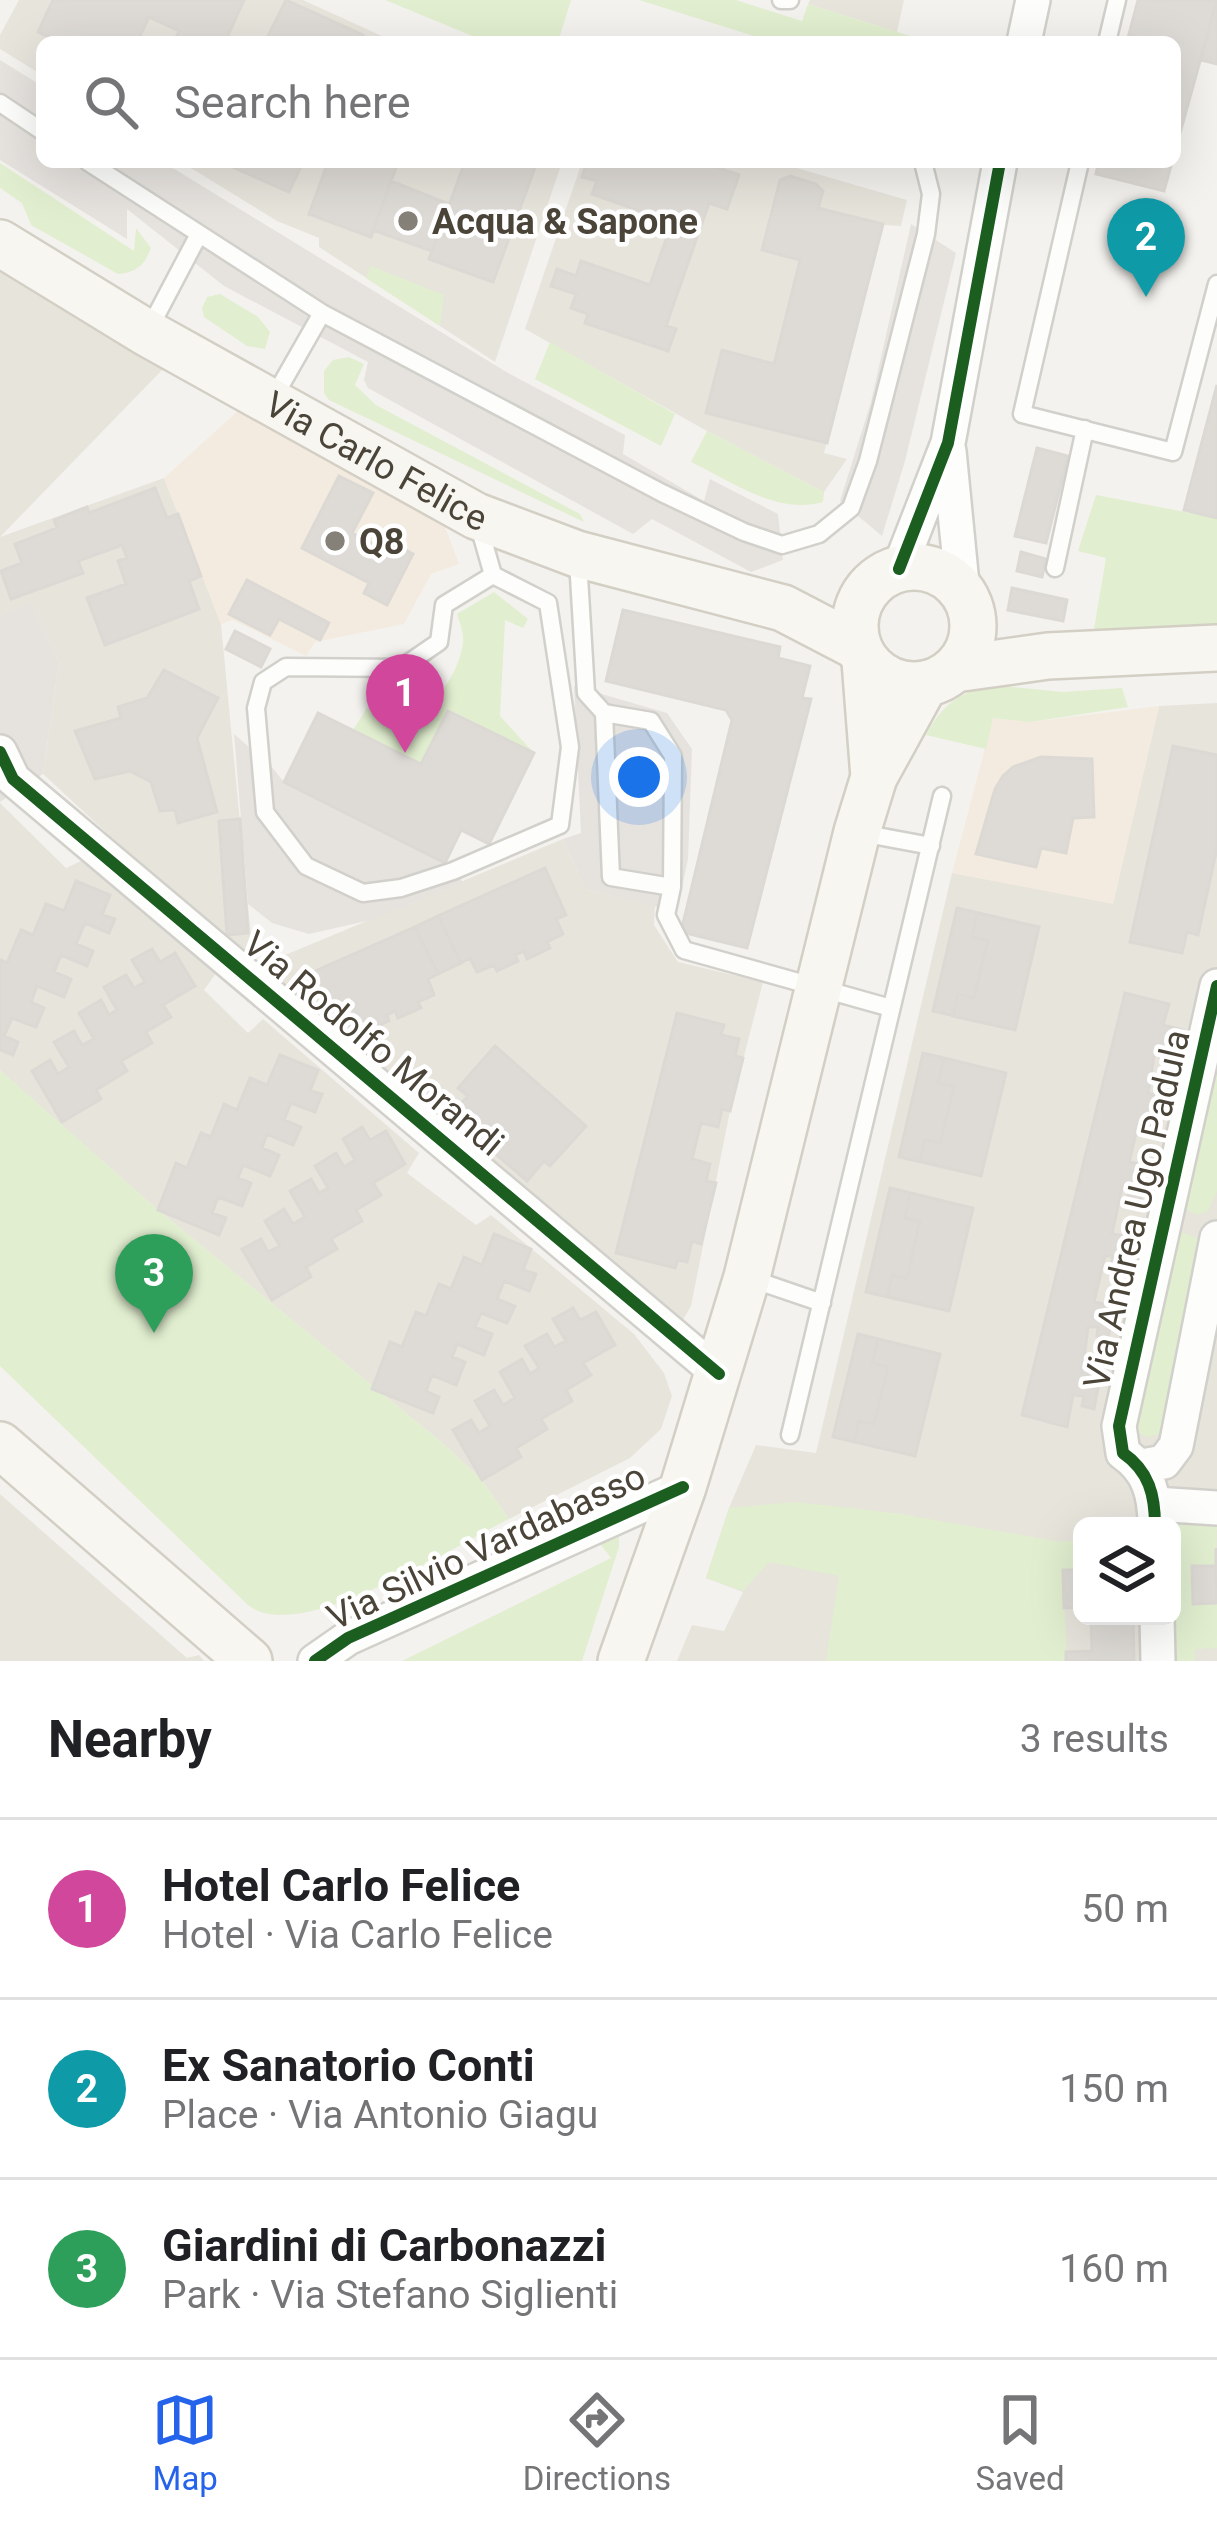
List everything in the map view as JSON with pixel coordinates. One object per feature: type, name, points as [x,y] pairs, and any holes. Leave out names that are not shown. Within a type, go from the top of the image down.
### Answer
[{"type":"main road","name":"Via Carlo Felice","points":[[0,243],[147,333],[476,516],[577,554],[783,608],[862,654]]},
{"type":"main road","points":[[1048,656],[968,605],[951,580],[935,571],[898,569],[884,575],[862,597],[854,630],[862,654],[892,682],[1048,656],[1217,648]]},
{"type":"main road","name":"Via Carlo Felice","points":[[783,608],[862,597]]},
{"type":"main road","points":[[940,676],[966,654],[972,636],[968,605]]},
{"type":"main road","name":"Via Silvio Vardabasso","points":[[862,654],[874,777]]},
{"type":"main road","name":"Via Silvio Vardabasso","points":[[621,1661],[683,1487],[747,1277],[856,832],[874,777],[940,676]]},
{"type":"main road","points":[[0,1445],[249,1661]]},
{"type":"street","points":[[1025,36],[1033,0]]},
{"type":"street","points":[[898,569],[948,443],[999,168]]},
{"type":"street","points":[[948,443],[968,605]]},
{"type":"street","name":"Via Rodolfo Morandi","points":[[0,752],[13,779],[719,1374]]},
{"type":"street","name":"Via Andrea Ugo Padula","points":[[1217,986],[1119,1426],[1123,1453],[1142,1466],[1155,1515],[1217,1508]]},
{"type":"street","name":"Via Andrea Ugo Padula","points":[[1142,1466],[1164,1462],[1176,1446],[1217,1233],[1164,1217]]},
{"type":"street","name":"Via Silvio Vardabasso","points":[[315,1661],[348,1638],[683,1487]]},
{"type":"street","points":[[1157,1625],[1158,1661]]},
{"type":"lane","points":[[1108,36],[1117,0]]},
{"type":"lane","points":[[0,103],[36,126]]},
{"type":"lane","points":[[97,168],[322,314],[662,493],[782,545],[819,534],[851,508],[868,461],[926,234],[931,194],[924,168]]},
{"type":"lane","points":[[1079,168],[1022,414],[1174,452],[1217,284]]},
{"type":"lane","points":[[147,333],[198,236]]},
{"type":"lane","points":[[271,404],[322,314]]},
{"type":"lane","points":[[1055,568],[1085,429]]},
{"type":"lane","points":[[476,516],[493,574],[548,603],[570,747],[560,825],[401,888],[364,892],[306,866],[265,812],[256,708],[263,682],[286,667],[400,668],[439,642],[443,605],[493,574]]},
{"type":"lane","points":[[577,554],[586,693],[604,713],[651,721],[673,756],[672,887],[666,915],[684,950],[891,1008]]},
{"type":"lane","points":[[604,713],[611,877],[672,887]]},
{"type":"lane","points":[[790,1435],[942,796]]},
{"type":"lane","points":[[856,832],[931,846]]},
{"type":"lane","points":[[747,1277],[822,1303]]},
{"type":"shaded area","points":[[19,0],[303,0],[382,36],[36,36],[36,71],[0,49],[0,35]]},
{"type":"shaded area","points":[[810,0],[904,0],[897,32],[808,4]]},
{"type":"shaded area","points":[[0,60],[36,82],[36,168],[173,168],[508,373],[625,435],[623,454],[704,501],[710,479],[778,514],[783,560],[751,572],[652,519],[633,534],[368,388],[364,380],[368,362],[224,286],[127,209],[127,239],[0,160]]},
{"type":"shaded area","points":[[191,168],[560,168],[495,362],[319,247],[319,238],[277,221]]},
{"type":"shaded area","points":[[580,168],[797,168],[907,200],[901,226],[883,225],[824,453],[847,459],[824,492],[525,329]]},
{"type":"shaded area","points":[[911,224],[956,253],[882,536],[840,501],[871,402]]},
{"type":"shaded area","points":[[0,261],[163,369],[0,537]]},
{"type":"shaded area","points":[[241,408],[438,508],[459,564],[431,574],[404,624],[315,642],[306,656],[233,620],[221,624],[164,478]]},
{"type":"shaded area","points":[[164,478],[221,624],[254,968],[563,839],[585,889],[655,906],[654,925],[678,962],[763,982],[730,1111],[691,1306],[683,1320],[668,1317],[254,969],[43,774],[59,662],[30,604],[0,615],[0,537]]},
{"type":"shaded area","points":[[30,603],[59,662],[43,774],[0,802],[0,615]]},
{"type":"shaded area","points":[[574,686],[667,713],[692,749],[688,859],[677,912],[585,889],[563,839],[581,833]]},
{"type":"shaded area","points":[[1217,703],[1217,1661],[677,1661],[692,1625],[724,1631],[743,1592],[706,1578],[756,1445],[816,1453],[952,873],[1113,903],[1159,706]]},
{"type":"shaded area","points":[[1159,706],[1113,904],[952,873],[993,718],[1030,722]]},
{"type":"shaded area","points":[[234,734],[284,782],[445,863],[463,882],[371,920],[309,934],[272,923],[248,904]]},
{"type":"shaded area","points":[[0,803],[66,868],[81,861],[219,969],[204,990],[248,1033],[263,1019],[419,1153],[407,1173],[476,1225],[491,1215],[634,1334],[664,1373],[672,1396],[661,1429],[630,1458],[509,1519],[482,1480],[440,1441],[158,1210],[0,1070]]},
{"type":"shaded area","points":[[0,1494],[187,1658],[199,1655],[204,1661],[0,1661]]},
{"type":"green space","points":[[385,0],[571,0],[560,36],[472,36]]},
{"type":"green space","points":[[639,0],[736,0],[802,21],[808,4],[910,36],[754,36]]},
{"type":"green space","points":[[0,163],[134,251],[136,228],[151,248],[146,259],[135,270],[118,274],[31,225],[22,203],[0,188]]},
{"type":"green space","points":[[371,266],[444,295],[440,326],[366,278]]},
{"type":"green space","points":[[220,294],[258,317],[270,332],[265,349],[247,346],[204,317],[207,297]]},
{"type":"green space","points":[[550,342],[675,414],[661,446],[535,379]]},
{"type":"green space","points":[[349,357],[364,364],[355,385],[376,405],[580,514],[584,522],[329,400],[324,393],[324,371],[333,360]]},
{"type":"green space","points":[[707,431],[824,492],[823,502],[806,505],[772,500],[691,462]]},
{"type":"green space","points":[[1096,495],[1217,518],[1217,630],[1093,635],[1106,558],[1078,551]]},
{"type":"green space","points":[[494,592],[528,619],[523,628],[505,620],[500,716],[534,753],[448,711],[421,764],[353,730],[367,708],[400,717],[430,703],[459,659],[463,639],[457,614]]},
{"type":"green space","points":[[995,685],[1062,692],[1122,688],[1128,707],[1030,722],[993,718],[986,749],[926,735],[954,701]]},
{"type":"green space","points":[[1217,1025],[1217,1191],[1208,1211],[1197,1215],[1181,1207]]},
{"type":"green space","points":[[0,1070],[158,1210],[440,1441],[482,1480],[509,1519],[416,1569],[339,1603],[302,1613],[271,1614],[248,1605],[0,1366]]},
{"type":"green space","points":[[1181,1232],[1202,1240],[1166,1423],[1160,1434],[1148,1437],[1131,1430],[1174,1239]]},
{"type":"green space","points":[[796,1502],[1073,1540],[1073,1570],[1063,1571],[1067,1661],[826,1661],[839,1576],[769,1562],[743,1591],[706,1578],[729,1508]]},
{"type":"green space","points":[[1185,1519],[1217,1521],[1216,1566],[1192,1567],[1193,1603],[1217,1603],[1217,1648],[1195,1649],[1195,1661],[1170,1661],[1171,1625],[1181,1625],[1181,1523]]},
{"type":"green space","points":[[619,1534],[619,1547],[582,1661],[402,1661],[611,1558],[597,1540]]},
{"type":"building","points":[[53,0],[244,0],[228,36],[177,36],[179,31],[149,17],[140,36],[47,36],[38,32]]},
{"type":"building","points":[[286,0],[363,35],[363,36],[268,36]]},
{"type":"building","points":[[1138,0],[1217,0],[1181,129],[1181,36],[1129,36]]},
{"type":"building","points":[[1217,2],[1217,64],[1201,60]]},
{"type":"building","points":[[235,168],[300,168],[289,192]]},
{"type":"building","points":[[326,168],[396,168],[371,237],[309,214]]},
{"type":"building","points":[[463,168],[535,168],[493,282],[429,259]]},
{"type":"building","points":[[585,168],[719,168],[739,175],[727,209],[709,203],[666,326],[676,329],[668,351],[585,323],[588,314],[571,308],[576,294],[551,286],[557,269],[576,276],[581,261],[650,285],[672,222],[592,194],[597,181],[582,177]]},
{"type":"building","points":[[1098,168],[1170,168],[1164,191],[1096,174]]},
{"type":"building","points":[[790,176],[823,191],[818,208],[883,224],[827,443],[706,413],[722,350],[774,364],[800,260],[762,250],[780,180]]},
{"type":"building","points":[[391,181],[449,204],[432,251],[373,230]]},
{"type":"building","points":[[1217,385],[1217,518],[1184,510]]},
{"type":"building","points":[[1037,448],[1068,456],[1046,543],[1015,536]]},
{"type":"building","points":[[339,476],[373,493],[352,533],[385,550],[390,542],[413,554],[387,605],[364,593],[369,583],[302,548]]},
{"type":"building","points":[[155,488],[167,518],[178,514],[201,576],[189,581],[199,609],[105,645],[87,598],[126,584],[118,561],[127,558],[122,545],[78,561],[83,573],[11,599],[1,571],[22,563],[15,544],[57,528],[54,520],[87,507],[89,513]]},
{"type":"building","points":[[1021,552],[1046,559],[1042,577],[1017,571]]},
{"type":"building","points":[[247,580],[329,623],[320,640],[279,619],[270,635],[229,614]]},
{"type":"building","points":[[1012,588],[1067,600],[1063,621],[1008,610]]},
{"type":"building","points":[[623,610],[780,647],[778,658],[810,666],[802,698],[811,699],[747,948],[681,932],[732,720],[726,710],[606,681]]},
{"type":"building","points":[[235,631],[270,649],[261,667],[226,649]]},
{"type":"building","points":[[164,670],[218,698],[197,738],[217,812],[178,823],[175,810],[160,811],[151,782],[130,771],[95,779],[75,731],[121,718],[118,707],[147,698]]},
{"type":"building","points":[[448,711],[534,753],[489,844],[461,830],[445,863],[284,782],[318,713],[421,764]]},
{"type":"building","points":[[1173,746],[1217,755],[1217,848],[1198,935],[1187,932],[1182,953],[1130,942]]},
{"type":"building","points":[[1041,757],[1092,759],[1094,817],[1073,818],[1066,853],[1041,848],[1036,867],[976,854],[1003,776]]},
{"type":"building","points":[[240,819],[248,933],[227,935],[219,821]]},
{"type":"building","points":[[545,868],[566,915],[556,919],[563,934],[547,942],[550,948],[527,959],[524,951],[515,955],[518,961],[497,971],[494,965],[477,972],[470,958],[461,963],[438,916]]},
{"type":"building","points":[[76,881],[110,895],[102,915],[115,919],[109,933],[85,923],[76,944],[93,951],[87,966],[61,955],[54,972],[71,979],[64,997],[37,986],[31,1002],[44,1008],[36,1027],[12,1018],[4,1036],[18,1042],[13,1055],[0,1050],[0,960],[7,963],[21,930],[33,935],[46,904],[64,911]]},
{"type":"building","points":[[957,908],[1039,927],[1015,1030],[933,1011]]},
{"type":"building","points":[[977,913],[1039,927],[1015,1030],[953,1016],[958,994],[974,998],[988,940],[972,937]]},
{"type":"building","points":[[438,916],[461,963],[438,974],[415,927]]},
{"type":"building","points":[[415,927],[438,974],[428,979],[434,995],[418,1002],[421,1008],[398,1018],[395,1011],[387,1015],[389,1021],[348,1032],[342,1018],[334,1021],[313,972]]},
{"type":"building","points":[[152,949],[160,962],[175,953],[195,986],[163,1005],[171,1017],[146,1032],[152,1043],[121,1061],[127,1071],[96,1090],[101,1099],[62,1122],[32,1071],[50,1060],[58,1074],[69,1067],[54,1042],[74,1031],[82,1045],[94,1039],[79,1013],[101,1000],[109,1015],[117,1010],[104,987],[126,975],[134,988],[145,982],[132,960]]},
{"type":"building","points":[[1125,993],[1169,1004],[1163,1025],[1183,1030],[1174,1060],[1161,1059],[1164,1050],[1155,1050],[1148,1093],[1165,1098],[1158,1130],[1145,1128],[1148,1122],[1139,1121],[1129,1162],[1148,1166],[1140,1201],[1127,1198],[1130,1188],[1122,1187],[1112,1234],[1132,1237],[1124,1269],[1111,1265],[1113,1256],[1105,1256],[1094,1302],[1114,1306],[1108,1338],[1097,1336],[1098,1327],[1088,1327],[1082,1373],[1100,1377],[1094,1409],[1082,1406],[1084,1396],[1073,1395],[1067,1427],[1022,1415]]},
{"type":"building","points":[[677,1013],[724,1025],[721,1035],[739,1039],[735,1056],[743,1058],[730,1111],[722,1109],[718,1127],[701,1123],[692,1159],[710,1164],[706,1181],[716,1183],[701,1244],[692,1241],[687,1262],[678,1260],[675,1268],[616,1253]]},
{"type":"building","points":[[495,1046],[586,1126],[550,1166],[544,1161],[527,1181],[451,1115],[468,1096],[458,1088]]},
{"type":"building","points":[[923,1053],[1006,1073],[981,1176],[899,1157]]},
{"type":"building","points":[[280,1055],[318,1070],[310,1091],[322,1094],[315,1112],[291,1103],[284,1120],[301,1127],[293,1145],[267,1134],[262,1148],[279,1155],[270,1176],[243,1165],[238,1178],[251,1183],[242,1206],[218,1197],[212,1213],[226,1218],[219,1235],[158,1210],[176,1163],[187,1168],[201,1133],[211,1137],[224,1104],[237,1110],[250,1078],[267,1085]]},
{"type":"building","points":[[944,1058],[1006,1073],[981,1176],[920,1161],[925,1140],[940,1143],[954,1086],[938,1083]]},
{"type":"building","points":[[362,1127],[370,1140],[386,1131],[405,1164],[373,1183],[381,1195],[356,1210],[362,1221],[331,1239],[337,1249],[306,1267],[311,1277],[272,1300],[242,1249],[261,1239],[268,1252],[280,1246],[265,1221],[284,1209],[293,1224],[305,1217],[290,1191],[311,1179],[319,1193],[328,1188],[315,1166],[336,1153],[344,1167],[355,1160],[343,1139]]},
{"type":"building","points":[[890,1188],[973,1208],[949,1311],[866,1292]]},
{"type":"building","points":[[910,1193],[973,1208],[949,1311],[887,1296],[892,1275],[907,1278],[920,1221],[905,1218]]},
{"type":"building","points":[[494,1234],[531,1249],[523,1270],[536,1274],[529,1291],[504,1281],[497,1299],[515,1306],[507,1323],[481,1313],[475,1327],[492,1334],[484,1355],[457,1344],[452,1357],[465,1362],[456,1385],[432,1375],[426,1391],[439,1397],[433,1413],[372,1389],[390,1342],[402,1347],[416,1312],[426,1316],[439,1284],[451,1289],[464,1257],[482,1265]]},
{"type":"building","points":[[573,1308],[580,1320],[596,1312],[615,1345],[583,1363],[591,1375],[566,1390],[572,1401],[541,1419],[547,1429],[516,1448],[521,1457],[482,1480],[453,1430],[471,1420],[479,1433],[490,1426],[475,1401],[494,1390],[503,1405],[515,1398],[500,1372],[522,1359],[530,1374],[539,1368],[525,1346],[547,1334],[554,1347],[566,1341],[553,1319]]},
{"type":"building","points":[[858,1334],[940,1354],[915,1456],[833,1437]]},
{"type":"building","points":[[878,1339],[940,1354],[915,1456],[854,1442],[859,1421],[874,1424],[888,1367],[872,1363]]},
{"type":"building","points":[[1216,1548],[1217,1603],[1193,1604],[1192,1566],[1216,1566]]},
{"type":"building","points":[[1063,1570],[1073,1570],[1073,1608],[1064,1608]]},
{"type":"building","points":[[1091,1625],[1133,1625],[1134,1661],[1066,1661],[1066,1652],[1092,1651]]},
{"type":"cycle path","points":[[899,569],[948,443],[999,168]]},
{"type":"cycle path","points":[[0,752],[13,779],[719,1374]]},
{"type":"cycle path","points":[[1155,1517],[1149,1485],[1123,1453],[1119,1426],[1217,986]]},
{"type":"cycle path","points":[[315,1661],[348,1638],[683,1487]]},
{"type":"place","name":"Acqua & Sapone","points":[[408,221]]},
{"type":"place","name":"Ex Sanatorio Conti","points":[[1146,297]]},
{"type":"place","name":"Q8","points":[[335,541]]},
{"type":"place","name":"Hotel Carlo Felice","points":[[405,753]]},
{"type":"place","name":"Giardini di Carbonazzi","points":[[154,1333]]}]
